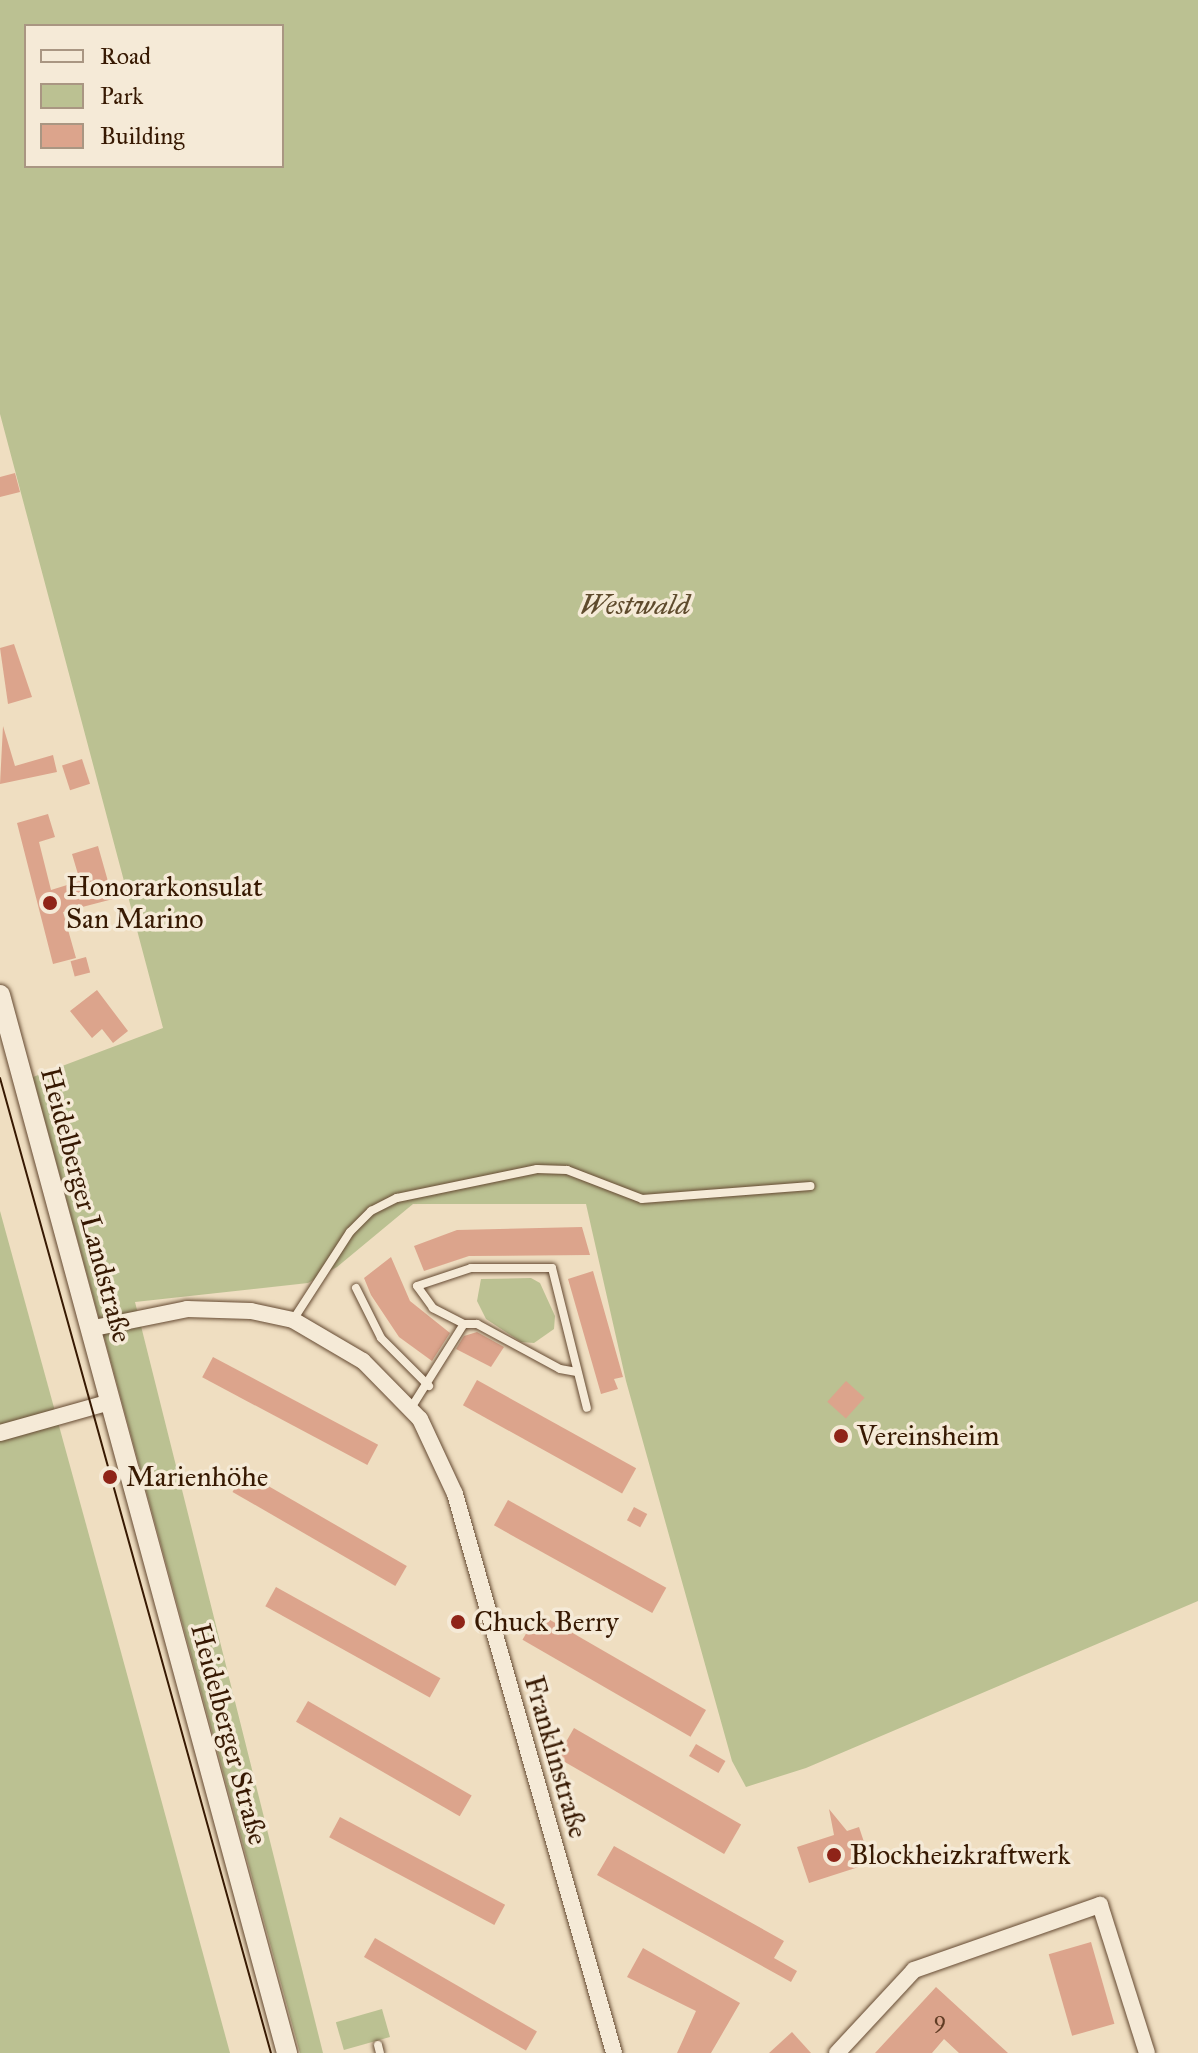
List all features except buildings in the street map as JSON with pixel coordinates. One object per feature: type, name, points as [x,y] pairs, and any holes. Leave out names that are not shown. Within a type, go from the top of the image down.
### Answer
[{"type":"street","name":"Heidelberger Landstraße","points":[[0,995],[8,1053],[117,1430]]},
{"type":"street","name":"Franklinstraße","points":[[89,1329],[187,1309],[251,1311],[293,1320],[363,1361],[411,1408],[436,1446],[455,1494],[614,2053]]},
{"type":"street","points":[[0,1433],[110,1402]]},
{"type":"street","name":"Heidelberger Straße","points":[[117,1430],[287,2053]]},
{"type":"street","points":[[837,2053],[914,1970],[1100,1905],[1147,2053]]},
{"type":"lane","points":[[293,1320],[350,1232],[371,1211],[397,1198],[537,1169],[567,1170],[642,1199],[811,1186]]},
{"type":"lane","points":[[577,1372],[560,1369],[477,1324],[464,1324],[433,1308],[417,1286],[471,1268],[552,1268],[579,1359],[577,1372],[587,1408]]},
{"type":"lane","points":[[356,1288],[381,1338],[429,1386]]},
{"type":"lane","points":[[411,1408],[429,1386],[464,1324]]},
{"type":"green space","name":"Westwald","points":[[0,0],[1198,0],[1198,1601],[806,1768],[746,1787],[732,1761],[626,1381],[586,1204],[413,1204],[337,1267],[308,1283],[135,1302],[323,2053],[300,2053],[33,1077],[163,1028],[0,414]]},
{"type":"green space","points":[[0,1211],[106,1597],[230,2053],[0,2053]]},
{"type":"green space","points":[[531,1278],[540,1283],[555,1316],[554,1329],[534,1343],[521,1342],[486,1319],[477,1301],[481,1279]]},
{"type":"green space","points":[[382,2009],[390,2037],[344,2050],[336,2022]]},
{"type":"tram line","points":[[0,1078],[271,2053]]},
{"type":"place","name":"Honorarkonsulat San Marino","points":[[50,903]]},
{"type":"place","name":"Vereinsheim","points":[[841,1436]]},
{"type":"place","name":"Marienhöhe","points":[[110,1477]]},
{"type":"place","name":"Chuck Berry","points":[[458,1622]]},
{"type":"place","name":"Blockheizkraftwerk","points":[[834,1855]]}]
